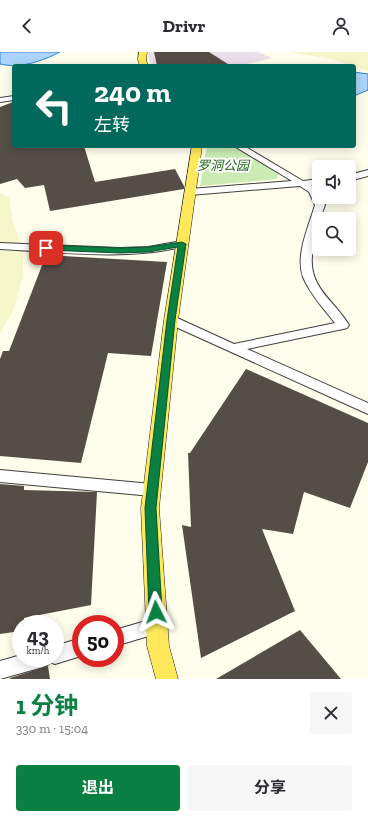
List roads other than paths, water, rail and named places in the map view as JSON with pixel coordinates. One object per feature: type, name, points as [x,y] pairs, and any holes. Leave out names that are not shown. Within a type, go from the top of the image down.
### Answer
[{"type":"main road","points":[[143,52],[142,60],[143,64]]},
{"type":"main road","points":[[167,679],[158,646],[156,626],[150,508],[171,320],[197,148]]},
{"type":"street","points":[[0,92],[12,98]]},
{"type":"street","points":[[0,100],[12,98]]},
{"type":"street","points":[[234,348],[343,325],[319,294],[307,272],[307,251],[320,205],[313,190],[241,148]]},
{"type":"street","points":[[356,176],[368,173]]},
{"type":"street","points":[[190,192],[312,182]]},
{"type":"street","points":[[0,246],[120,251],[148,250],[182,244]]},
{"type":"street","points":[[171,320],[368,409]]},
{"type":"street","points":[[0,476],[152,490]]},
{"type":"street","points":[[124,635],[156,626]]},
{"type":"street","points":[[0,670],[12,667]]},
{"type":"water","points":[[0,52],[60,52],[39,61],[27,64],[12,64],[12,66],[0,64]]},
{"type":"water","points":[[356,72],[368,74],[368,90],[356,95]]},
{"type":"park label","name":"罗洞公园","points":[[223,165]]}]
